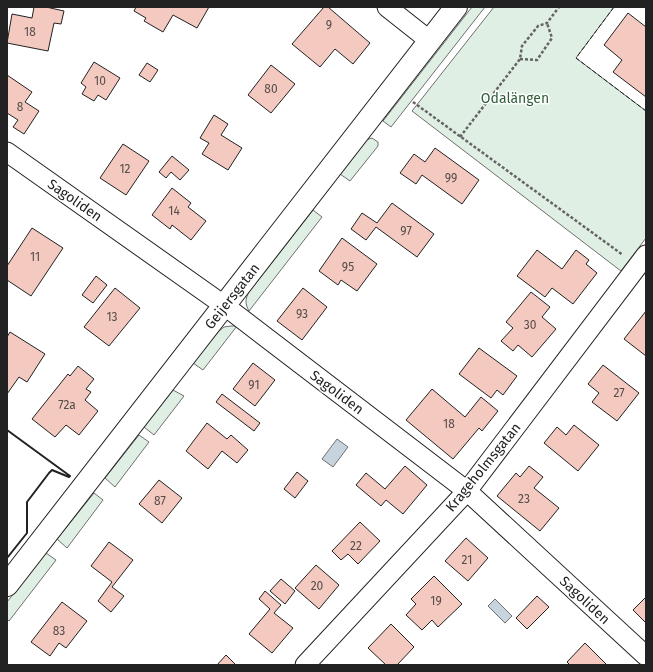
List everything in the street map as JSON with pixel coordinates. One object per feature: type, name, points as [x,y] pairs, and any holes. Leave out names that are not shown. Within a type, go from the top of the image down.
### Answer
[{"type":"street","points":[[386,7],[430,41]]},
{"type":"street","name":"Geijersgatan","points":[[7,584],[225,306],[456,7]]},
{"type":"street","name":"Sagoliden","points":[[7,152],[225,306],[467,491],[646,656]]},
{"type":"street","name":"Krageholmsgatan","points":[[305,665],[467,491],[642,260]]},
{"type":"path","points":[[460,137],[520,59],[522,46],[538,26],[547,23],[559,7]]},
{"type":"path","points":[[520,59],[537,60],[552,38],[547,23]]},
{"type":"path","points":[[413,102],[460,137],[642,260]]},
{"type":"green space","points":[[472,7],[485,7],[391,127],[383,121]]},
{"type":"green space","name":"Odalängen","points":[[494,7],[614,7],[576,58],[646,111],[646,238],[621,271],[412,111]]},
{"type":"green space","points":[[372,138],[378,142],[378,146],[350,181],[340,174],[366,140]]},
{"type":"green space","points":[[313,210],[322,217],[249,311],[246,302],[249,292]]},
{"type":"green space","points":[[237,326],[203,370],[193,363],[219,331],[224,327]]},
{"type":"green space","points":[[173,390],[184,396],[154,435],[144,427]]},
{"type":"green space","points":[[139,435],[149,442],[115,487],[105,478]]},
{"type":"green space","points":[[94,493],[103,500],[67,548],[57,539]]},
{"type":"green space","points":[[46,553],[56,560],[9,621],[7,619],[7,602]]},
{"type":"shaded area","points":[[337,439],[348,447],[333,467],[322,459]]},
{"type":"shaded area","points":[[495,599],[512,616],[505,623],[488,606]]},
{"type":"building","points":[[34,7],[46,7],[64,11],[61,24],[54,23],[48,51],[7,43],[12,14],[32,18]]},
{"type":"building","points":[[136,7],[209,7],[197,28],[173,15],[163,32],[144,21],[146,18],[134,11]]},
{"type":"building","points":[[324,7],[328,7],[370,43],[353,64],[335,49],[320,67],[292,44]]},
{"type":"building","points":[[628,13],[646,27],[646,97],[613,72],[622,60],[604,45]]},
{"type":"building","points":[[94,62],[120,78],[106,100],[98,95],[94,101],[82,94],[86,87],[81,83]]},
{"type":"building","points":[[147,63],[158,70],[150,82],[139,75]]},
{"type":"building","points":[[271,65],[295,84],[271,113],[248,95]]},
{"type":"building","points":[[7,75],[32,92],[25,102],[39,111],[24,134],[13,127],[18,120],[7,113]]},
{"type":"building","points":[[214,115],[228,124],[221,135],[242,148],[228,170],[202,154],[209,143],[200,138]]},
{"type":"building","points":[[123,144],[149,161],[126,195],[100,178]]},
{"type":"building","points":[[435,148],[479,180],[462,204],[422,175],[416,184],[400,173],[414,154],[425,162]]},
{"type":"building","points":[[172,156],[189,170],[180,180],[171,172],[166,178],[159,172]]},
{"type":"building","points":[[172,188],[191,203],[188,207],[206,221],[191,240],[172,225],[170,229],[152,215]]},
{"type":"building","points":[[392,203],[434,234],[417,257],[376,227],[366,240],[351,229],[362,213],[377,223]]},
{"type":"building","points":[[32,228],[63,248],[31,296],[7,280],[7,266]]},
{"type":"building","points":[[342,238],[377,264],[357,291],[341,280],[338,285],[319,271]]},
{"type":"building","points":[[537,250],[562,269],[576,250],[589,260],[586,264],[597,273],[573,304],[552,288],[545,297],[517,276]]},
{"type":"building","points":[[96,276],[107,285],[93,303],[82,295]]},
{"type":"building","points":[[115,288],[140,308],[109,346],[84,327]]},
{"type":"building","points":[[303,288],[327,307],[302,340],[277,321]]},
{"type":"building","points":[[531,292],[550,307],[542,317],[556,329],[532,357],[518,345],[513,351],[501,341],[513,328],[506,322]]},
{"type":"building","points":[[646,311],[646,356],[624,339]]},
{"type":"building","points":[[10,332],[45,354],[27,382],[19,377],[7,394],[7,337]]},
{"type":"building","points":[[479,348],[517,376],[503,395],[497,390],[491,398],[459,374]]},
{"type":"building","points":[[253,363],[275,380],[255,406],[233,389]]},
{"type":"building","points":[[603,365],[639,393],[617,421],[592,402],[599,393],[588,384]]},
{"type":"building","points":[[78,366],[94,379],[86,389],[91,392],[85,400],[98,411],[79,435],[66,425],[55,437],[32,419],[68,374],[70,376]]},
{"type":"building","points":[[432,389],[465,417],[481,397],[498,411],[482,431],[479,428],[453,459],[406,420]]},
{"type":"building","points":[[222,394],[260,423],[254,431],[216,402]]},
{"type":"building","points":[[207,423],[227,439],[231,435],[248,450],[237,463],[222,451],[208,469],[186,451]]},
{"type":"building","points":[[574,425],[599,445],[578,471],[544,443],[557,427],[566,435]]},
{"type":"building","points":[[405,466],[427,485],[403,514],[386,500],[381,506],[356,485],[366,473],[385,489]]},
{"type":"building","points":[[529,466],[543,477],[534,488],[559,508],[540,531],[497,496],[516,473],[520,477]]},
{"type":"building","points":[[297,472],[308,481],[295,498],[284,489]]},
{"type":"building","points":[[159,480],[182,498],[162,523],[139,504]]},
{"type":"building","points":[[360,522],[380,541],[358,564],[348,554],[341,560],[332,551]]},
{"type":"building","points":[[466,538],[488,558],[468,581],[445,561]]},
{"type":"building","points":[[109,542],[133,560],[112,587],[124,596],[111,612],[98,601],[112,582],[91,566]]},
{"type":"building","points":[[316,565],[339,585],[319,609],[295,588]]},
{"type":"building","points":[[434,576],[462,604],[438,627],[432,620],[422,630],[406,615],[416,604],[411,599]]},
{"type":"building","points":[[281,579],[295,591],[285,604],[270,591]]},
{"type":"building","points":[[265,591],[281,605],[274,613],[293,628],[272,653],[249,634],[270,609],[259,599]]},
{"type":"building","points":[[537,596],[549,607],[527,629],[516,618]]},
{"type":"building","points":[[646,597],[646,623],[633,610]]},
{"type":"building","points":[[62,602],[87,621],[66,648],[59,643],[50,656],[31,642]]},
{"type":"building","points":[[391,624],[414,647],[397,665],[386,665],[368,648]]},
{"type":"building","points":[[585,643],[607,665],[570,665],[567,662]]},
{"type":"building","points":[[226,655],[236,665],[217,665]]},
{"type":"fence","points":[[614,7],[576,58],[646,111]]},
{"type":"wall","points":[[7,430],[70,476],[69,477],[52,470],[49,473],[27,502],[27,533],[7,558]]}]
